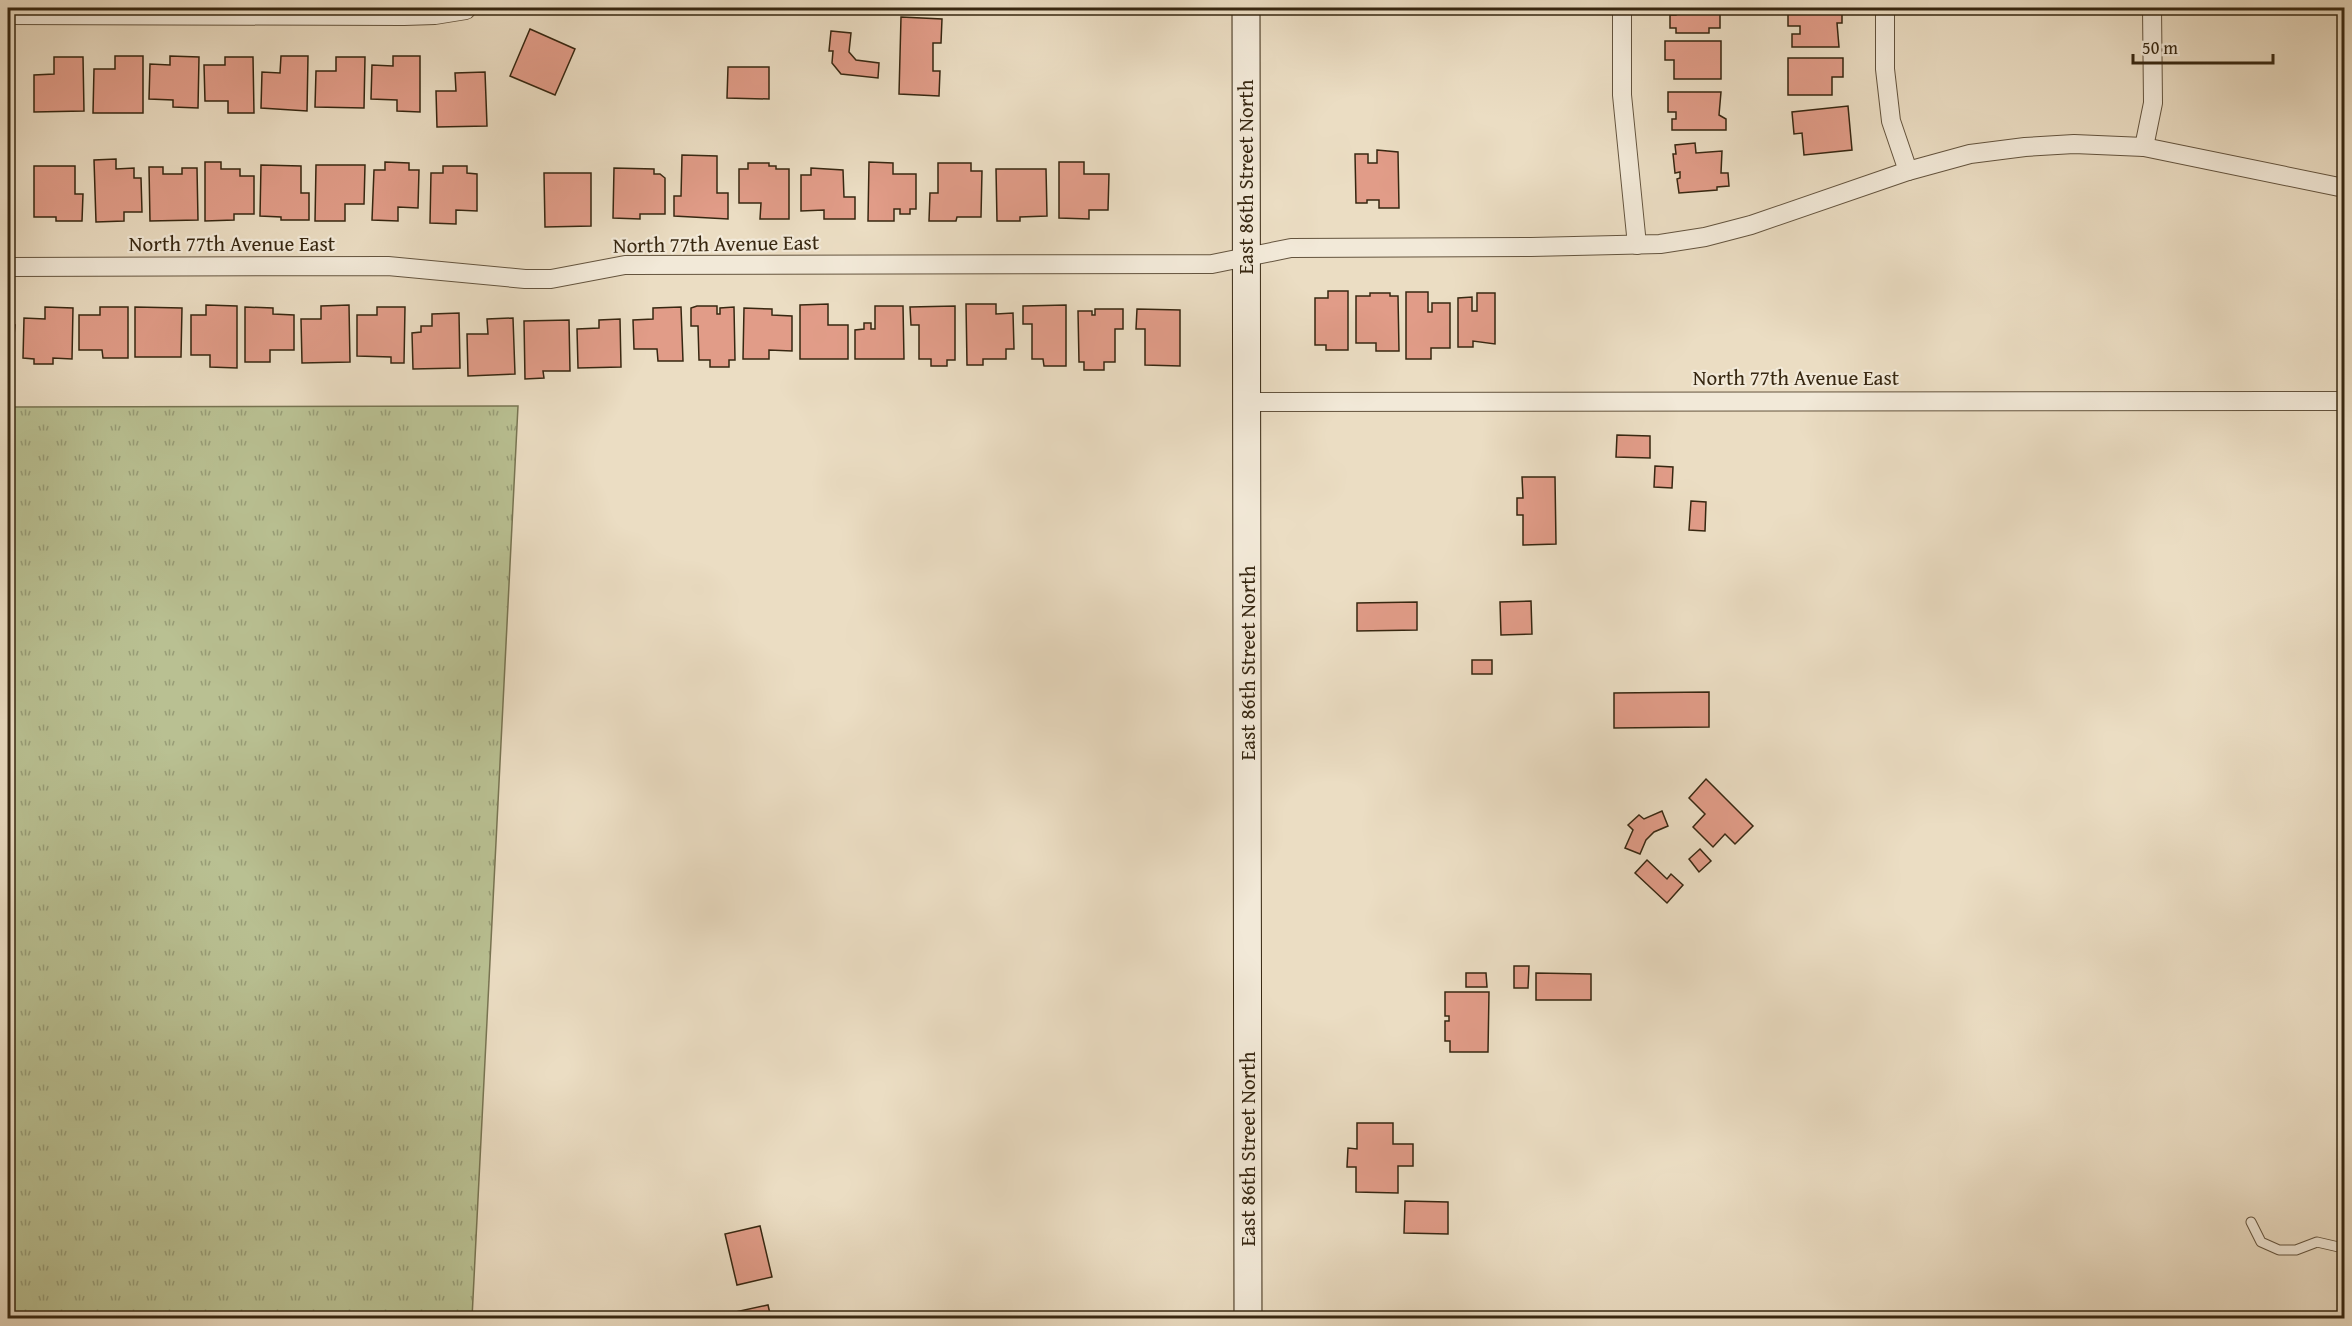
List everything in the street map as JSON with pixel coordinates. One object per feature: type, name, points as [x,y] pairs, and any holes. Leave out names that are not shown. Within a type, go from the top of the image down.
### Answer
[{"type":"street","name":"East 86th Street North","points":[[1246,8],[1248,1318]]},
{"type":"street","points":[[1622,8],[1622,95],[1637,244]]},
{"type":"street","points":[[1885,8],[1885,69],[1891,121],[1908,171]]},
{"type":"street","points":[[2144,147],[2153,103],[2152,8]]},
{"type":"street","points":[[8,15],[404,16],[435,15],[466,10]]},
{"type":"street","name":"North 77th Avenue East","points":[[8,267],[388,266],[525,279],[551,279],[625,265],[1212,264],[1291,248],[1660,244],[1705,237],[1761,222],[1908,171],[1970,154],[2074,144],[2144,147],[2344,188]]},
{"type":"street","name":"North 77th Avenue East","points":[[1247,402],[2344,401]]},
{"type":"lane","points":[[2251,1222],[2260,1242],[2279,1250],[2296,1250],[2317,1242],[2344,1250]]},
{"type":"green space","points":[[518,406],[472,1318],[8,1318],[8,407]]},
{"type":"building","points":[[1676,8],[1708,8],[1708,14],[1720,14],[1720,28],[1709,28],[1709,33],[1676,33],[1676,28],[1670,28],[1670,15],[1676,15]]},
{"type":"building","points":[[1788,8],[1842,8],[1842,23],[1837,23],[1839,47],[1792,47],[1792,34],[1800,34],[1800,26],[1788,26]]},
{"type":"building","points":[[901,17],[942,19],[941,43],[933,43],[933,71],[940,71],[939,96],[899,94]]},
{"type":"building","points":[[530,29],[575,49],[555,95],[510,76]]},
{"type":"building","points":[[831,31],[851,33],[849,52],[856,60],[879,63],[878,78],[841,74],[832,63],[833,51],[829,51]]},
{"type":"building","points":[[1665,41],[1721,41],[1721,79],[1674,79],[1674,60],[1665,60]]},
{"type":"building","points":[[115,56],[143,56],[143,113],[93,113],[94,69],[115,69]]},
{"type":"building","points":[[170,56],[199,57],[198,108],[173,107],[173,100],[149,99],[150,64],[170,65]]},
{"type":"building","points":[[281,56],[308,56],[307,111],[261,108],[262,72],[280,73]]},
{"type":"building","points":[[393,56],[420,56],[420,112],[397,111],[397,100],[371,99],[372,65],[393,66]]},
{"type":"building","points":[[54,57],[83,57],[84,111],[34,112],[34,75],[54,74]]},
{"type":"building","points":[[225,57],[253,57],[254,113],[228,113],[228,101],[205,101],[204,65],[225,65]]},
{"type":"building","points":[[336,57],[365,57],[364,108],[315,107],[316,71],[336,71]]},
{"type":"building","points":[[1788,58],[1843,58],[1843,77],[1832,77],[1832,95],[1788,95]]},
{"type":"building","points":[[728,67],[769,67],[769,99],[727,98]]},
{"type":"building","points":[[485,72],[487,126],[437,127],[436,91],[456,91],[455,73]]},
{"type":"building","points":[[1668,92],[1721,92],[1719,115],[1726,119],[1726,130],[1672,130],[1672,119],[1676,119],[1676,112],[1668,112]]},
{"type":"building","points":[[1848,106],[1852,150],[1804,155],[1802,133],[1794,134],[1792,112]]},
{"type":"building","points":[[1695,143],[1696,153],[1722,151],[1721,173],[1728,173],[1729,186],[1717,187],[1717,190],[1679,193],[1677,179],[1680,178],[1680,172],[1675,173],[1673,154],[1676,154],[1675,145]]},
{"type":"building","points":[[1377,150],[1398,152],[1399,208],[1379,208],[1379,200],[1356,203],[1355,154],[1368,154],[1368,163],[1377,163]]},
{"type":"building","points":[[682,155],[717,156],[717,193],[728,193],[728,219],[674,216],[674,196],[681,196]]},
{"type":"building","points":[[116,159],[116,169],[134,168],[134,178],[141,178],[142,212],[124,212],[124,221],[96,222],[94,160]]},
{"type":"building","points":[[205,162],[221,162],[221,169],[240,169],[240,176],[254,176],[254,214],[234,214],[234,220],[205,221]]},
{"type":"building","points":[[385,162],[409,163],[409,170],[419,170],[418,208],[398,207],[398,221],[372,220],[374,170],[385,170]]},
{"type":"building","points":[[869,162],[893,163],[893,174],[916,174],[916,209],[910,209],[910,214],[900,214],[900,209],[894,209],[894,221],[868,221]]},
{"type":"building","points":[[1059,162],[1084,162],[1084,174],[1109,174],[1108,210],[1089,210],[1089,219],[1059,218]]},
{"type":"building","points":[[748,163],[769,163],[769,166],[776,166],[776,169],[789,169],[789,219],[760,219],[761,203],[739,203],[739,169],[748,169]]},
{"type":"building","points":[[938,163],[971,163],[971,171],[982,171],[981,217],[957,217],[956,221],[929,221],[930,193],[938,193]]},
{"type":"building","points":[[261,165],[301,166],[301,193],[309,193],[309,220],[281,220],[281,217],[260,216]]},
{"type":"building","points":[[316,165],[365,165],[364,204],[345,204],[345,221],[315,221]]},
{"type":"building","points":[[34,166],[75,166],[75,194],[83,194],[82,221],[56,221],[56,217],[34,217]]},
{"type":"building","points":[[443,166],[467,166],[467,173],[477,174],[477,211],[456,210],[456,224],[430,223],[431,173],[443,173]]},
{"type":"building","points":[[149,167],[163,167],[163,174],[182,174],[182,168],[197,168],[198,220],[150,221]]},
{"type":"building","points":[[614,168],[654,169],[654,174],[660,174],[665,178],[665,214],[640,214],[640,219],[613,218]]},
{"type":"building","points":[[811,168],[843,170],[844,197],[855,197],[855,219],[824,219],[824,210],[801,211],[801,175],[811,175]]},
{"type":"building","points":[[996,169],[1046,169],[1047,216],[1020,217],[1020,221],[997,221]]},
{"type":"building","points":[[544,173],[591,173],[591,226],[545,227]]},
{"type":"building","points":[[1328,291],[1348,291],[1348,350],[1326,350],[1326,345],[1315,345],[1315,298],[1328,298]]},
{"type":"building","points":[[1406,292],[1428,292],[1428,312],[1432,312],[1432,303],[1450,303],[1450,348],[1431,348],[1431,359],[1406,359]]},
{"type":"building","points":[[1370,293],[1390,293],[1390,296],[1398,296],[1399,351],[1376,351],[1376,343],[1356,343],[1356,296],[1370,296]]},
{"type":"building","points":[[1477,293],[1495,293],[1495,344],[1473,341],[1473,347],[1458,347],[1458,298],[1472,297],[1472,311],[1477,311]]},
{"type":"building","points":[[828,304],[828,325],[848,325],[848,359],[800,359],[800,305]]},
{"type":"building","points":[[966,304],[996,304],[996,314],[1013,313],[1014,349],[1006,349],[1006,359],[983,359],[983,365],[967,365]]},
{"type":"building","points":[[206,305],[237,306],[237,368],[210,367],[210,355],[191,355],[191,315],[206,315]]},
{"type":"building","points":[[349,305],[350,362],[302,363],[301,319],[321,319],[321,306]]},
{"type":"building","points":[[1066,305],[1066,366],[1044,366],[1043,359],[1032,359],[1032,324],[1023,324],[1023,306]]},
{"type":"building","points":[[717,306],[717,314],[720,314],[720,308],[734,307],[735,360],[729,360],[729,367],[710,367],[710,360],[699,360],[698,326],[691,326],[691,308]]},
{"type":"building","points":[[875,306],[903,306],[904,359],[855,359],[855,330],[864,329],[864,323],[871,323],[871,329],[875,329]]},
{"type":"building","points":[[955,306],[955,360],[947,360],[947,366],[931,366],[931,359],[919,359],[919,325],[911,325],[910,307]]},
{"type":"building","points":[[45,307],[73,308],[72,359],[53,358],[53,364],[34,364],[34,359],[23,358],[24,318],[45,319]]},
{"type":"building","points":[[100,307],[128,307],[128,358],[103,358],[102,350],[79,350],[79,315],[100,315]]},
{"type":"building","points":[[135,307],[182,308],[181,357],[135,357]]},
{"type":"building","points":[[245,307],[273,308],[273,314],[294,315],[294,350],[270,350],[270,362],[245,362]]},
{"type":"building","points":[[377,307],[405,307],[404,363],[391,363],[391,357],[357,356],[357,315],[377,315]]},
{"type":"building","points":[[681,307],[683,361],[658,361],[657,349],[634,349],[633,320],[653,319],[653,308]]},
{"type":"building","points":[[744,308],[772,309],[772,315],[792,316],[792,351],[769,350],[769,359],[743,359]]},
{"type":"building","points":[[1095,309],[1123,309],[1123,329],[1115,329],[1115,362],[1104,362],[1104,370],[1084,370],[1084,362],[1079,362],[1078,311],[1092,311],[1092,315],[1095,315]]},
{"type":"building","points":[[1137,309],[1180,310],[1180,366],[1145,365],[1145,329],[1136,329]]},
{"type":"building","points":[[459,313],[460,368],[413,369],[412,333],[421,332],[421,326],[432,326],[432,314]]},
{"type":"building","points":[[513,318],[515,374],[468,376],[467,334],[488,334],[487,319]]},
{"type":"building","points":[[620,319],[621,367],[578,368],[577,329],[599,328],[599,320]]},
{"type":"building","points":[[569,320],[570,371],[543,371],[544,378],[525,379],[524,321]]},
{"type":"building","points":[[8,325],[15,325],[11,367],[8,367]]},
{"type":"building","points":[[1617,435],[1650,436],[1650,458],[1616,457]]},
{"type":"building","points":[[1655,466],[1673,467],[1672,488],[1654,487]]},
{"type":"building","points":[[1522,477],[1555,477],[1556,544],[1523,545],[1523,515],[1517,515],[1517,498],[1523,498]]},
{"type":"building","points":[[1691,501],[1706,502],[1705,531],[1689,530]]},
{"type":"building","points":[[1531,601],[1532,634],[1501,635],[1500,602]]},
{"type":"building","points":[[1417,602],[1417,630],[1357,631],[1357,603]]},
{"type":"building","points":[[1472,660],[1492,660],[1492,674],[1472,674]]},
{"type":"building","points":[[1709,692],[1709,727],[1614,728],[1614,693]]},
{"type":"building","points":[[1706,779],[1753,826],[1735,844],[1725,834],[1713,847],[1693,827],[1705,814],[1689,798]]},
{"type":"building","points":[[1662,811],[1668,826],[1654,832],[1646,840],[1640,854],[1625,848],[1633,830],[1628,825],[1639,815],[1644,819]]},
{"type":"building","points":[[1700,849],[1711,861],[1699,872],[1689,859]]},
{"type":"building","points":[[1647,860],[1667,879],[1671,874],[1683,885],[1667,903],[1635,873]]},
{"type":"building","points":[[1514,966],[1529,966],[1528,988],[1514,988]]},
{"type":"building","points":[[1466,973],[1486,973],[1487,987],[1466,987]]},
{"type":"building","points":[[1536,973],[1591,974],[1591,1000],[1536,1000]]},
{"type":"building","points":[[1445,992],[1489,992],[1488,1052],[1450,1052],[1450,1041],[1445,1041],[1445,1021],[1449,1021],[1449,1016],[1445,1016]]},
{"type":"building","points":[[1357,1123],[1393,1123],[1393,1144],[1413,1144],[1413,1166],[1398,1166],[1398,1193],[1356,1192],[1356,1167],[1347,1167],[1348,1148],[1357,1149]]},
{"type":"building","points":[[1405,1201],[1448,1202],[1448,1234],[1404,1233]]},
{"type":"building","points":[[760,1226],[772,1277],[737,1285],[725,1234]]},
{"type":"building","points":[[768,1305],[771,1318],[721,1318],[721,1315]]}]
